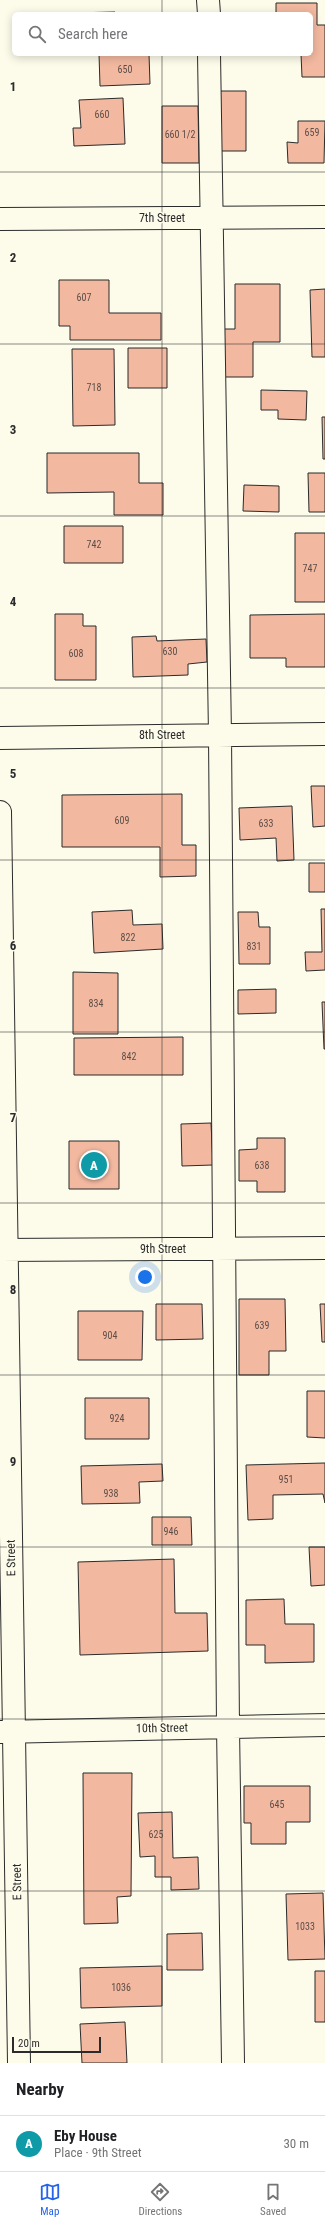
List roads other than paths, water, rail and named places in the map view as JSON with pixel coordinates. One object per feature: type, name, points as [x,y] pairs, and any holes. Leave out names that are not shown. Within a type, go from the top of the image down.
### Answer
[{"type":"street","points":[[208,0],[208,12]]},
{"type":"street","points":[[209,56],[210,218],[220,735],[228,1727],[233,2063]]},
{"type":"street","name":"7th Street","points":[[0,219],[325,217]]},
{"type":"street","name":"8th Street","points":[[0,738],[325,734]]},
{"type":"street","name":"E Street","points":[[0,812],[7,1732],[19,2063]]},
{"type":"street","name":"9th Street","points":[[3,1250],[325,1248]]},
{"type":"street","name":"10th Street","points":[[7,1732],[325,1726]]},
{"type":"place","name":"Eby House","points":[[94,1165]]}]
